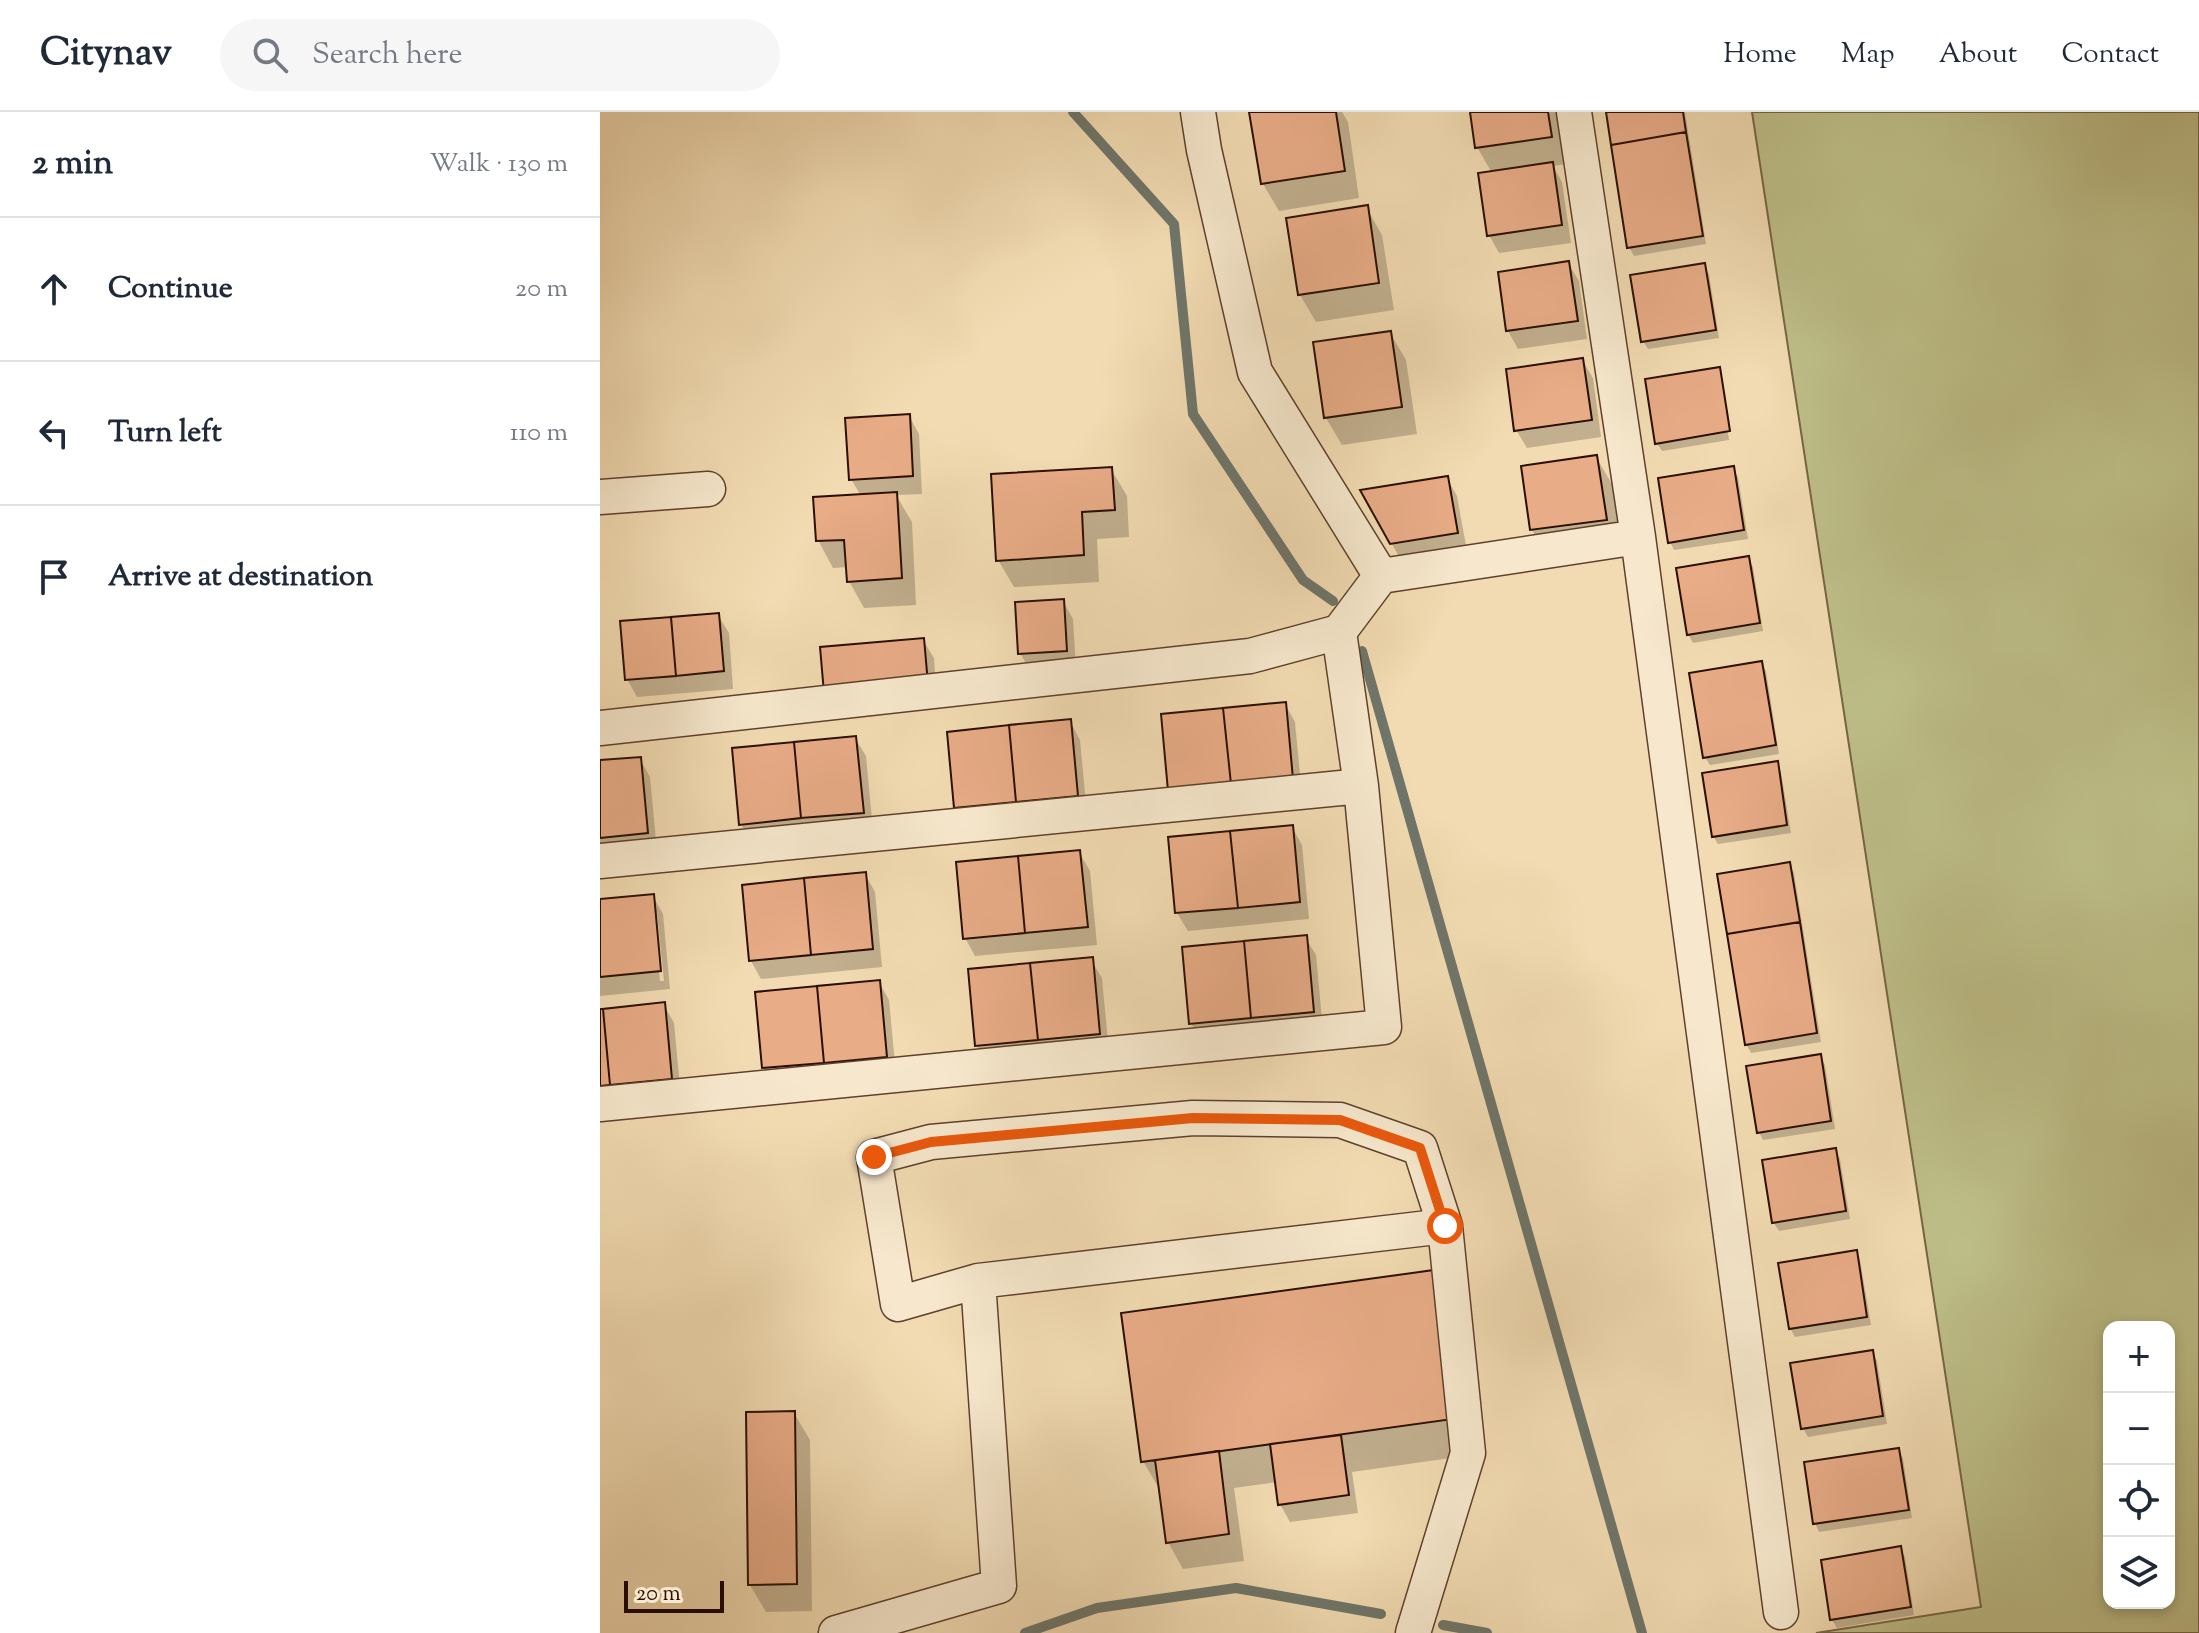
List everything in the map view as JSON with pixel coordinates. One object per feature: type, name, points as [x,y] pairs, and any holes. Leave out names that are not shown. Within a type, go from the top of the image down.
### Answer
[{"type":"street","points":[[1198,112],[1255,372],[1381,576]]},
{"type":"street","points":[[1574,112],[1638,537],[1781,1612]]},
{"type":"street","points":[[600,497],[708,489]]},
{"type":"street","points":[[600,728],[1250,656],[1339,632],[1381,576],[1638,537]]},
{"type":"street","points":[[600,1104],[1384,1027],[1361,786],[1339,632]]},
{"type":"street","points":[[600,861],[1361,786]]},
{"type":"street","points":[[1413,1633],[1468,1453],[1445,1226],[1420,1148],[1340,1120],[1193,1118],[931,1142],[874,1157],[898,1304],[978,1281],[1445,1226]]},
{"type":"street","points":[[836,1633],[999,1586],[978,1281]]},
{"type":"green space","points":[[1752,112],[2199,112],[2199,1633],[1816,1633],[1981,1607]]},
{"type":"building","points":[[1249,112],[1336,112],[1345,171],[1261,184]]},
{"type":"building","points":[[1470,112],[1548,112],[1552,137],[1475,148]]},
{"type":"building","points":[[1606,112],[1683,112],[1686,132],[1611,145]]},
{"type":"building","points":[[1686,132],[1703,236],[1627,248],[1611,145]]},
{"type":"building","points":[[1553,162],[1562,225],[1487,236],[1478,173]]},
{"type":"building","points":[[1368,205],[1379,283],[1298,295],[1286,218]]},
{"type":"building","points":[[1569,261],[1578,321],[1506,331],[1498,272]]},
{"type":"building","points":[[1705,263],[1716,330],[1641,342],[1630,275]]},
{"type":"building","points":[[1391,331],[1402,407],[1324,418],[1313,342]]},
{"type":"building","points":[[1583,358],[1592,420],[1514,431],[1506,369]]},
{"type":"building","points":[[1720,367],[1730,431],[1655,444],[1645,379]]},
{"type":"building","points":[[910,414],[913,476],[849,480],[845,418]]},
{"type":"building","points":[[1597,455],[1607,520],[1530,530],[1521,466]]},
{"type":"building","points":[[1734,466],[1744,530],[1668,543],[1658,478]]},
{"type":"building","points":[[1112,467],[1115,510],[1082,512],[1084,555],[996,561],[991,474]]},
{"type":"building","points":[[1448,476],[1458,533],[1390,544],[1360,490]]},
{"type":"building","points":[[897,492],[902,578],[847,582],[844,540],[816,541],[813,497]]},
{"type":"building","points":[[1749,556],[1760,623],[1687,635],[1676,568]]},
{"type":"building","points":[[1064,599],[1067,651],[1018,654],[1015,602]]},
{"type":"building","points":[[719,613],[724,671],[676,676],[671,617]]},
{"type":"building","points":[[671,617],[676,676],[625,680],[620,621]]},
{"type":"building","points":[[924,638],[928,684],[824,693],[820,647]]},
{"type":"building","points":[[1762,661],[1776,745],[1703,758],[1689,673]]},
{"type":"building","points":[[1286,702],[1293,779],[1231,784],[1223,708]]},
{"type":"building","points":[[1223,708],[1231,784],[1168,791],[1161,714]]},
{"type":"building","points":[[1071,719],[1078,796],[1016,802],[1009,725]]},
{"type":"building","points":[[1009,725],[1016,802],[954,808],[947,732]]},
{"type":"building","points":[[856,736],[864,813],[801,818],[794,742]]},
{"type":"building","points":[[794,742],[801,818],[739,825],[732,748]]},
{"type":"building","points":[[641,757],[648,833],[600,838],[600,760]]},
{"type":"building","points":[[1778,761],[1787,825],[1712,837],[1702,773]]},
{"type":"building","points":[[1293,825],[1300,902],[1238,908],[1230,831]]},
{"type":"building","points":[[1230,831],[1238,908],[1175,913],[1168,837]]},
{"type":"building","points":[[1080,850],[1088,927],[1025,933],[1018,856]]},
{"type":"building","points":[[1018,856],[1025,933],[963,939],[956,862]]},
{"type":"building","points":[[1790,862],[1800,922],[1727,934],[1717,874]]},
{"type":"building","points":[[866,872],[873,949],[811,955],[804,878]]},
{"type":"building","points":[[804,878],[811,955],[749,961],[742,885]]},
{"type":"building","points":[[654,894],[661,971],[600,977],[600,899]]},
{"type":"building","points":[[1800,922],[1817,1033],[1745,1045],[1727,934]]},
{"type":"building","points":[[1307,935],[1314,1012],[1251,1018],[1244,941]]},
{"type":"building","points":[[1244,941],[1251,1018],[1189,1024],[1182,947]]},
{"type":"building","points":[[1093,957],[1100,1034],[1038,1040],[1030,963]]},
{"type":"building","points":[[1030,963],[1038,1040],[975,1046],[968,969]]},
{"type":"building","points":[[880,980],[887,1057],[824,1063],[817,986]]},
{"type":"building","points":[[817,986],[824,1063],[762,1068],[755,992]]},
{"type":"building","points":[[665,1002],[672,1079],[610,1085],[603,1009]]},
{"type":"building","points":[[600,1009],[603,1009],[610,1085],[600,1086]]},
{"type":"building","points":[[1821,1054],[1831,1121],[1757,1133],[1746,1066]]},
{"type":"building","points":[[1836,1148],[1846,1211],[1772,1223],[1762,1160]]},
{"type":"building","points":[[1857,1250],[1867,1317],[1789,1329],[1778,1263]]},
{"type":"building","points":[[1434,1270],[1453,1419],[1141,1462],[1121,1313]]},
{"type":"building","points":[[1873,1350],[1883,1416],[1801,1429],[1790,1363]]},
{"type":"building","points":[[795,1411],[797,1584],[748,1585],[746,1412]]},
{"type":"building","points":[[1341,1435],[1349,1495],[1278,1505],[1270,1444]]},
{"type":"building","points":[[1899,1448],[1909,1510],[1813,1524],[1804,1462]]},
{"type":"building","points":[[1219,1451],[1229,1534],[1166,1543],[1155,1460]]},
{"type":"building","points":[[1901,1546],[1911,1607],[1830,1620],[1821,1560]]},
{"type":"waterway","points":[[1073,112],[1174,224],[1193,414],[1303,580],[1333,601]]},
{"type":"waterway","points":[[1362,651],[1642,1633]]},
{"type":"waterway","points":[[1025,1633],[1097,1608],[1236,1588],[1381,1614]]},
{"type":"waterway","points":[[1443,1625],[1487,1633]]},
{"type":"route","points":[[874,1157],[931,1142],[1193,1118],[1340,1120],[1420,1148],[1445,1226]]}]
